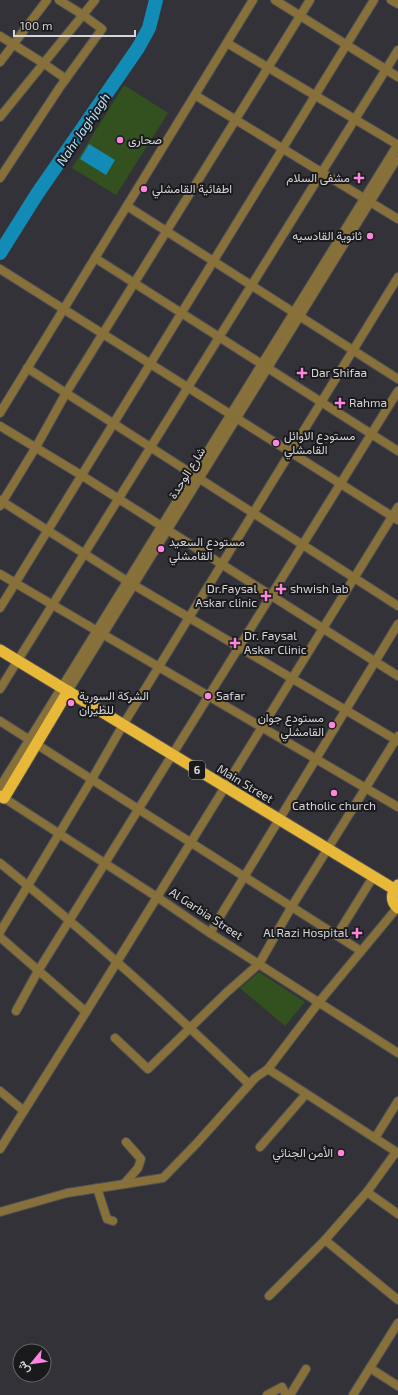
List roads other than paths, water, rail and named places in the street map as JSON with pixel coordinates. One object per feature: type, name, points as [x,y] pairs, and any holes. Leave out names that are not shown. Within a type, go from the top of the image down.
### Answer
[{"type":"highway","name":"Main Street","points":[[0,650],[373,877],[396,887]]},
{"type":"highway","name":"شارع الوحدة","points":[[1,796],[65,689]]},
{"type":"highway","points":[[396,887],[392,897],[398,908]]},
{"type":"street","points":[[0,62],[47,0]]},
{"type":"street","points":[[0,178],[66,79],[102,29],[59,0]]},
{"type":"street","points":[[0,117],[95,0]]},
{"type":"street","points":[[0,413],[253,0]]},
{"type":"street","points":[[275,0],[398,77]]},
{"type":"street","points":[[115,1038],[148,1069],[227,992],[259,964],[292,906],[397,739],[189,618],[1,502],[36,447],[66,393],[310,0]]},
{"type":"street","points":[[0,608],[374,0]]},
{"type":"street","points":[[391,0],[398,4]]},
{"type":"street","points":[[0,36],[44,63],[66,79]]},
{"type":"street","points":[[227,43],[398,144]]},
{"type":"street","points":[[0,689],[398,50]]},
{"type":"street","points":[[195,95],[398,219]]},
{"type":"street","name":"شارع الوحدة","points":[[65,689],[367,200],[398,144]]},
{"type":"street","name":"شارع الوحدة","points":[[367,200],[398,157]]},
{"type":"street","points":[[127,206],[214,260],[398,379]]},
{"type":"street","points":[[95,258],[398,451]]},
{"type":"street","points":[[1,273],[103,334],[395,518]]},
{"type":"street","points":[[0,932],[92,780],[123,725],[398,277]]},
{"type":"street","points":[[27,368],[398,606]]},
{"type":"street","points":[[16,1011],[38,971],[398,391]]},
{"type":"street","points":[[0,426],[81,475],[398,676]]},
{"type":"street","points":[[0,1148],[86,1012],[354,578],[395,518],[398,507]]},
{"type":"street","points":[[0,574],[398,807]]},
{"type":"street","points":[[210,933],[315,758],[398,624]]},
{"type":"street","points":[[0,721],[361,951]]},
{"type":"street","name":"Al Garbia Street","points":[[1,796],[210,933],[398,1053]]},
{"type":"street","points":[[0,863],[70,920],[190,1028],[249,1084]]},
{"type":"street","points":[[337,935],[373,877]]},
{"type":"street","points":[[0,1212],[67,1193],[163,1178],[197,1143],[249,1084],[268,1069],[319,1002],[398,908]]},
{"type":"street","points":[[0,937],[86,1012]]},
{"type":"street","points":[[268,1069],[397,1152],[368,1192],[325,1240],[269,1296]]},
{"type":"street","points":[[0,1091],[24,1111]]},
{"type":"street","points":[[260,1147],[306,1094]]},
{"type":"street","points":[[375,1138],[398,1101]]},
{"type":"street","points":[[124,1184],[138,1168],[141,1159],[126,1142]]},
{"type":"street","points":[[98,1188],[107,1219],[113,1221]]},
{"type":"street","points":[[368,1192],[398,1214]]},
{"type":"street","points":[[325,1240],[398,1300]]},
{"type":"street","points":[[353,1395],[398,1323]]},
{"type":"street","points":[[370,1368],[398,1386]]},
{"type":"street","points":[[290,1395],[306,1369]]},
{"type":"street","points":[[267,1395],[282,1387],[286,1395]]},
{"type":"water","points":[[89,144],[115,160],[106,175],[80,159]]},
{"type":"waterway","name":"Nahr Jaghjagh","points":[[0,253],[37,194],[138,48],[149,28],[156,0]]},
{"type":"place","name":"صحارى","points":[[120,140]]},
{"type":"place","name":"مشفى السلام","points":[[359,178]]},
{"type":"place","name":"اطفائية القامشلي","points":[[144,189]]},
{"type":"place","name":"ثانوية القادسيه","points":[[370,236]]},
{"type":"place","name":"Dar Shifaa","points":[[302,373]]},
{"type":"place","name":"Rahma","points":[[340,403]]},
{"type":"place","name":"مستودع الاوائل القامشلي","points":[[276,443]]},
{"type":"place","name":"مستودع السعيد القامشلي","points":[[161,549]]},
{"type":"place","name":"shwish lab","points":[[281,589]]},
{"type":"place","name":"Dr.Faysal Askar clinic","points":[[266,596]]},
{"type":"place","name":"Dr. Faysal Askar Clinic","points":[[235,643]]},
{"type":"place","name":"Safar","points":[[208,696]]},
{"type":"place","name":"الشركة السورية للطيران","points":[[71,703]]},
{"type":"place","name":"مستودع جوان القامشلي","points":[[332,725]]},
{"type":"place","name":"Catholic church","points":[[334,793]]},
{"type":"place","name":"Al Razi Hospital","points":[[357,933]]},
{"type":"place","name":"الأمن الجنائي","points":[[341,1153]]}]
